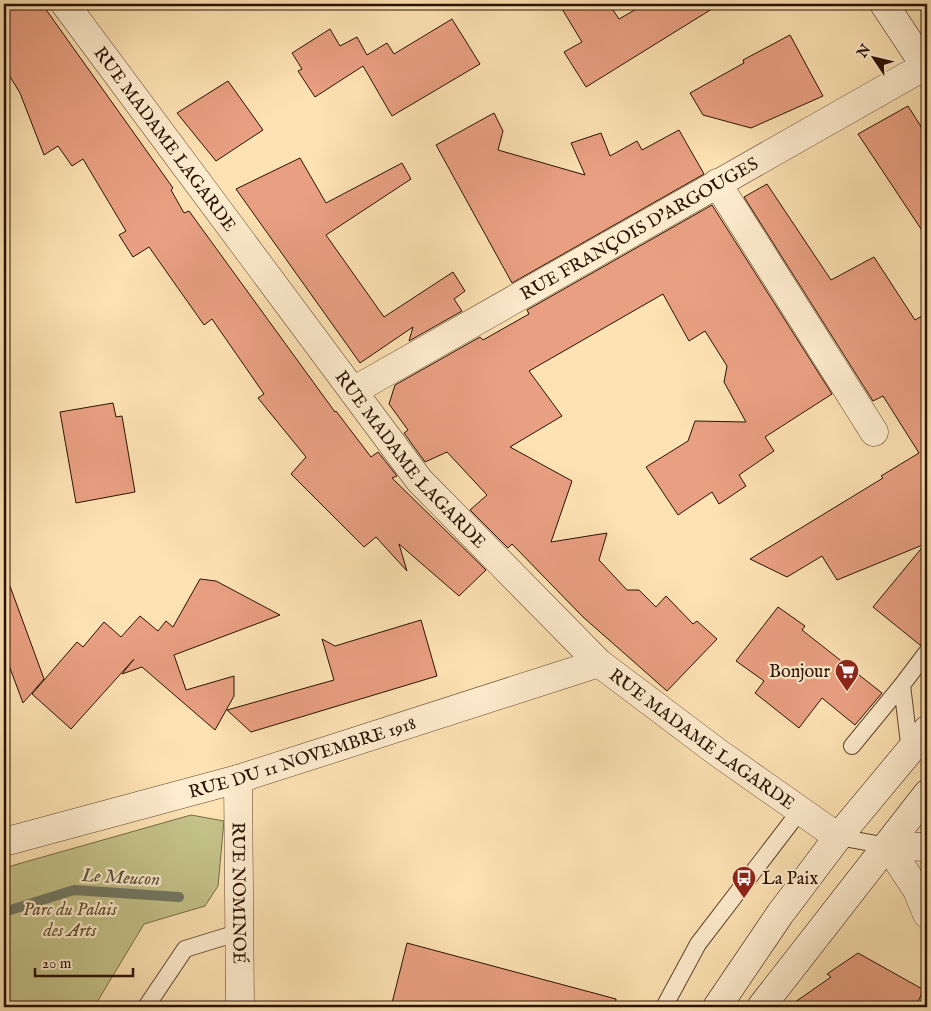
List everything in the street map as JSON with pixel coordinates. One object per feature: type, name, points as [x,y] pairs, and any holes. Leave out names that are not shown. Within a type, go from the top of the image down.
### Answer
[{"type":"street","name":"RUE MADAME LAGARDE","points":[[65,4],[419,480],[598,662],[798,812],[838,837]]},
{"type":"street","points":[[884,4],[926,67]]},
{"type":"street","name":"RUE FRANÇOIS D'ARGOUGES","points":[[353,391],[717,183],[926,67]]},
{"type":"street","points":[[717,183],[874,432]]},
{"type":"street","name":"RUE DU 11 NOVEMBRE 1918","points":[[4,842],[238,779],[598,662]]},
{"type":"street","points":[[717,1007],[780,914],[838,837],[927,730]]},
{"type":"street","name":"RUE NOMINOÉ","points":[[238,779],[240,1007]]},
{"type":"street","points":[[761,1007],[927,794]]},
{"type":"street","points":[[888,846],[927,847]]},
{"type":"street","points":[[888,846],[917,890],[927,914]]},
{"type":"lane","points":[[852,746],[927,652]]},
{"type":"lane","points":[[902,685],[910,752]]},
{"type":"lane","points":[[664,1007],[698,944],[798,812]]},
{"type":"lane","points":[[838,837],[888,846]]},
{"type":"lane","points":[[146,1007],[185,949],[240,932]]},
{"type":"green space","name":"Parc du Palais des Arts","points":[[191,815],[224,821],[218,886],[205,906],[144,924],[94,1007],[4,1007],[4,868]]},
{"type":"building","points":[[4,4],[42,4],[173,188],[171,190],[184,213],[189,211],[335,412],[371,457],[378,452],[397,476],[392,478],[486,570],[459,596],[399,544],[407,571],[376,537],[364,547],[291,474],[306,457],[258,398],[264,394],[212,319],[204,325],[149,247],[133,257],[119,235],[126,231],[83,159],[72,166],[58,146],[44,155],[20,93],[4,67]]},
{"type":"building","points":[[559,4],[609,4],[619,19],[645,4],[720,4],[586,87],[564,52],[582,42]]},
{"type":"building","points":[[452,19],[480,64],[392,116],[363,66],[315,97],[298,71],[302,69],[292,53],[330,29],[340,46],[357,37],[367,55],[387,43],[394,54]]},
{"type":"building","points":[[790,35],[823,96],[751,128],[703,115],[690,93],[744,63],[743,60]]},
{"type":"building","points":[[228,81],[263,130],[216,161],[177,113]]},
{"type":"building","points":[[908,106],[927,136],[927,238],[858,134]]},
{"type":"building","points":[[494,113],[503,131],[498,150],[585,175],[571,143],[601,133],[610,156],[637,141],[642,150],[679,130],[704,174],[512,283],[436,145]]},
{"type":"building","points":[[300,158],[326,203],[402,163],[411,179],[326,235],[384,317],[453,272],[465,291],[454,299],[462,311],[409,341],[413,327],[360,363],[236,189]]},
{"type":"building","points":[[767,184],[831,280],[874,257],[915,320],[927,313],[927,642],[920,645],[873,607],[925,544],[837,580],[822,556],[787,577],[750,559],[883,478],[881,476],[919,453],[883,396],[873,401],[744,197]]},
{"type":"building","points":[[712,205],[832,394],[765,437],[774,451],[739,475],[746,486],[719,504],[712,492],[678,515],[646,467],[688,441],[695,421],[746,422],[724,382],[727,366],[705,331],[689,341],[663,294],[529,371],[562,416],[510,447],[572,481],[551,542],[607,533],[599,560],[627,590],[639,590],[656,607],[666,596],[693,624],[697,621],[717,639],[667,691],[583,617],[512,544],[508,548],[470,510],[487,495],[447,452],[425,462],[404,433],[408,430],[389,404],[395,385],[480,337],[483,340],[529,314],[527,310]]},
{"type":"building","points":[[113,403],[116,417],[122,416],[135,492],[76,503],[60,412]]},
{"type":"building","points":[[4,578],[7,578],[44,679],[23,703],[4,652]]},
{"type":"building","points":[[200,579],[216,581],[280,615],[174,655],[186,690],[234,676],[234,696],[215,730],[142,667],[122,674],[134,659],[71,729],[32,694],[77,642],[83,647],[104,622],[121,637],[140,616],[158,631],[166,621],[173,627]]},
{"type":"building","points":[[778,607],[805,626],[802,630],[882,693],[855,725],[822,698],[799,728],[755,693],[764,681],[736,661]]},
{"type":"building","points":[[421,620],[437,676],[251,732],[227,710],[334,680],[322,639],[335,646]]},
{"type":"building","points":[[407,943],[616,999],[615,1007],[391,1007]]},
{"type":"building","points":[[858,953],[924,990],[915,1007],[788,1007],[831,977],[827,974]]},
{"type":"waterway","name":"Le Meucon","points":[[4,912],[74,890],[179,897]]},
{"type":"place","name":"Bonjour","points":[[847,692]]},
{"type":"place","name":"La Paix","points":[[744,899]]}]
